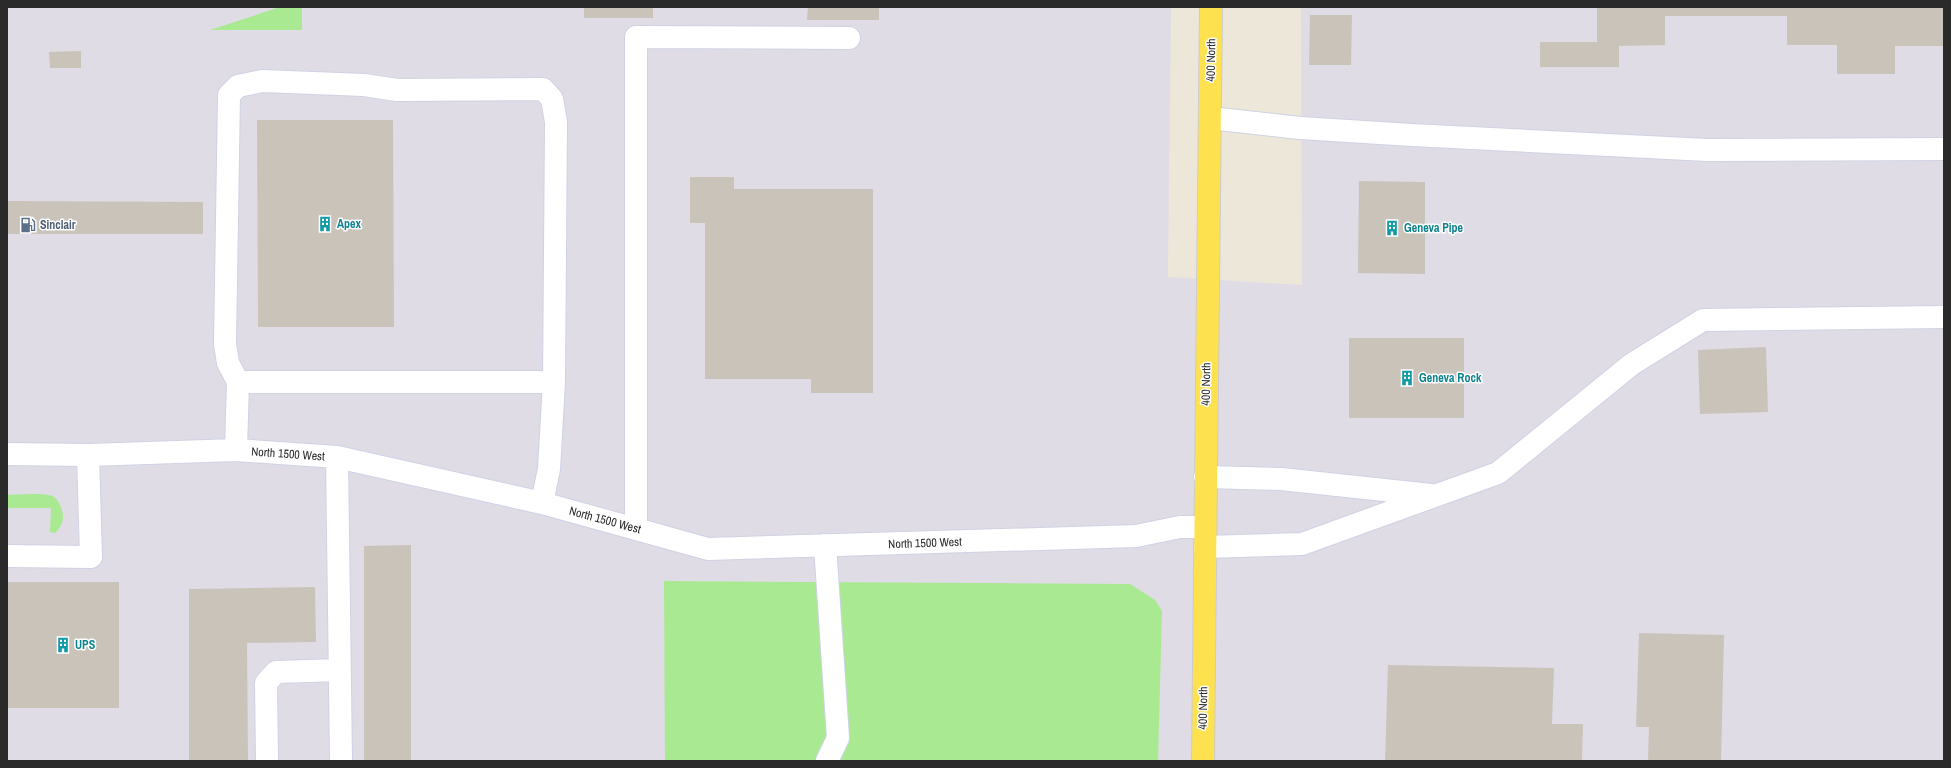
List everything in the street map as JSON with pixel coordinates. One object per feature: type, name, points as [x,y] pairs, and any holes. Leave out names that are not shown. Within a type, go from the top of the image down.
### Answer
[{"type":"main road","name":"400 North","points":[[1203,761],[1211,7]]},
{"type":"street","points":[[636,528],[636,37],[849,38]]},
{"type":"street","points":[[236,450],[238,382],[228,363],[225,344],[229,95],[238,86],[262,81],[364,85],[397,90],[543,89],[552,99],[556,122],[554,382],[549,469],[542,503]]},
{"type":"street","points":[[1210,118],[1300,128],[1360,132],[1707,150],[1944,149]]},
{"type":"street","name":"North 1500 West","points":[[7,454],[88,455],[236,450],[337,457],[542,503],[708,549],[1136,536],[1180,527],[1205,537],[1302,544],[1498,473],[1632,364],[1703,320],[1944,317]]},
{"type":"street","points":[[238,382],[554,382]]},
{"type":"street","points":[[7,556],[91,556],[88,455]]},
{"type":"street","points":[[337,457],[341,761]]},
{"type":"street","points":[[1205,477],[1281,479],[1436,496]]},
{"type":"street","points":[[826,545],[838,738],[827,761]]},
{"type":"street","points":[[267,761],[266,683],[276,672],[340,670]]},
{"type":"shaded area","points":[[7,7],[1171,7],[1168,277],[1302,285],[1301,7],[1944,7],[1944,761],[7,761]]},
{"type":"green space","points":[[280,7],[302,7],[302,30],[210,30]]},
{"type":"green space","points":[[39,494],[54,497],[59,503],[63,514],[61,526],[55,533],[50,532],[51,508],[7,508],[7,495]]},
{"type":"green space","points":[[664,581],[1130,584],[1155,600],[1162,611],[1158,761],[665,761]]},
{"type":"building","points":[[584,7],[653,7],[653,18],[584,18]]},
{"type":"building","points":[[808,7],[879,7],[879,20],[807,20]]},
{"type":"building","points":[[1597,7],[1944,7],[1944,46],[1895,46],[1895,74],[1837,74],[1837,45],[1787,45],[1787,16],[1665,16],[1665,45],[1619,46],[1619,67],[1540,67],[1540,42],[1597,42]]},
{"type":"building","points":[[1310,15],[1352,15],[1351,65],[1309,65]]},
{"type":"building","points":[[81,51],[81,68],[50,68],[49,52]]},
{"type":"building","name":"Apex","points":[[257,120],[393,120],[394,327],[258,327]]},
{"type":"building","points":[[690,177],[734,177],[734,189],[873,189],[873,393],[811,393],[811,379],[705,379],[705,223],[690,223]]},
{"type":"building","name":"Geneva Pipe","points":[[1359,181],[1425,182],[1425,274],[1358,273]]},
{"type":"building","points":[[7,201],[203,202],[203,234],[7,234]]},
{"type":"building","name":"Geneva Rock","points":[[1349,338],[1464,338],[1464,418],[1349,418]]},
{"type":"building","points":[[1766,347],[1768,412],[1700,414],[1698,350]]},
{"type":"building","points":[[411,545],[411,761],[364,761],[364,546]]},
{"type":"building","name":"UPS","points":[[7,582],[119,582],[119,708],[7,708]]},
{"type":"building","points":[[315,587],[316,642],[247,643],[248,761],[189,761],[189,589]]},
{"type":"building","points":[[1639,633],[1724,635],[1721,761],[1648,761],[1649,727],[1636,727]]},
{"type":"building","points":[[1388,665],[1554,668],[1552,724],[1583,724],[1582,761],[1385,761]]},
{"type":"place","name":"Apex","points":[[325,224]]},
{"type":"place","name":"Sinclair","points":[[28,225]]},
{"type":"place","name":"Geneva Pipe","points":[[1392,228]]},
{"type":"place","name":"Geneva Rock","points":[[1407,378]]},
{"type":"place","name":"UPS","points":[[63,645]]}]
